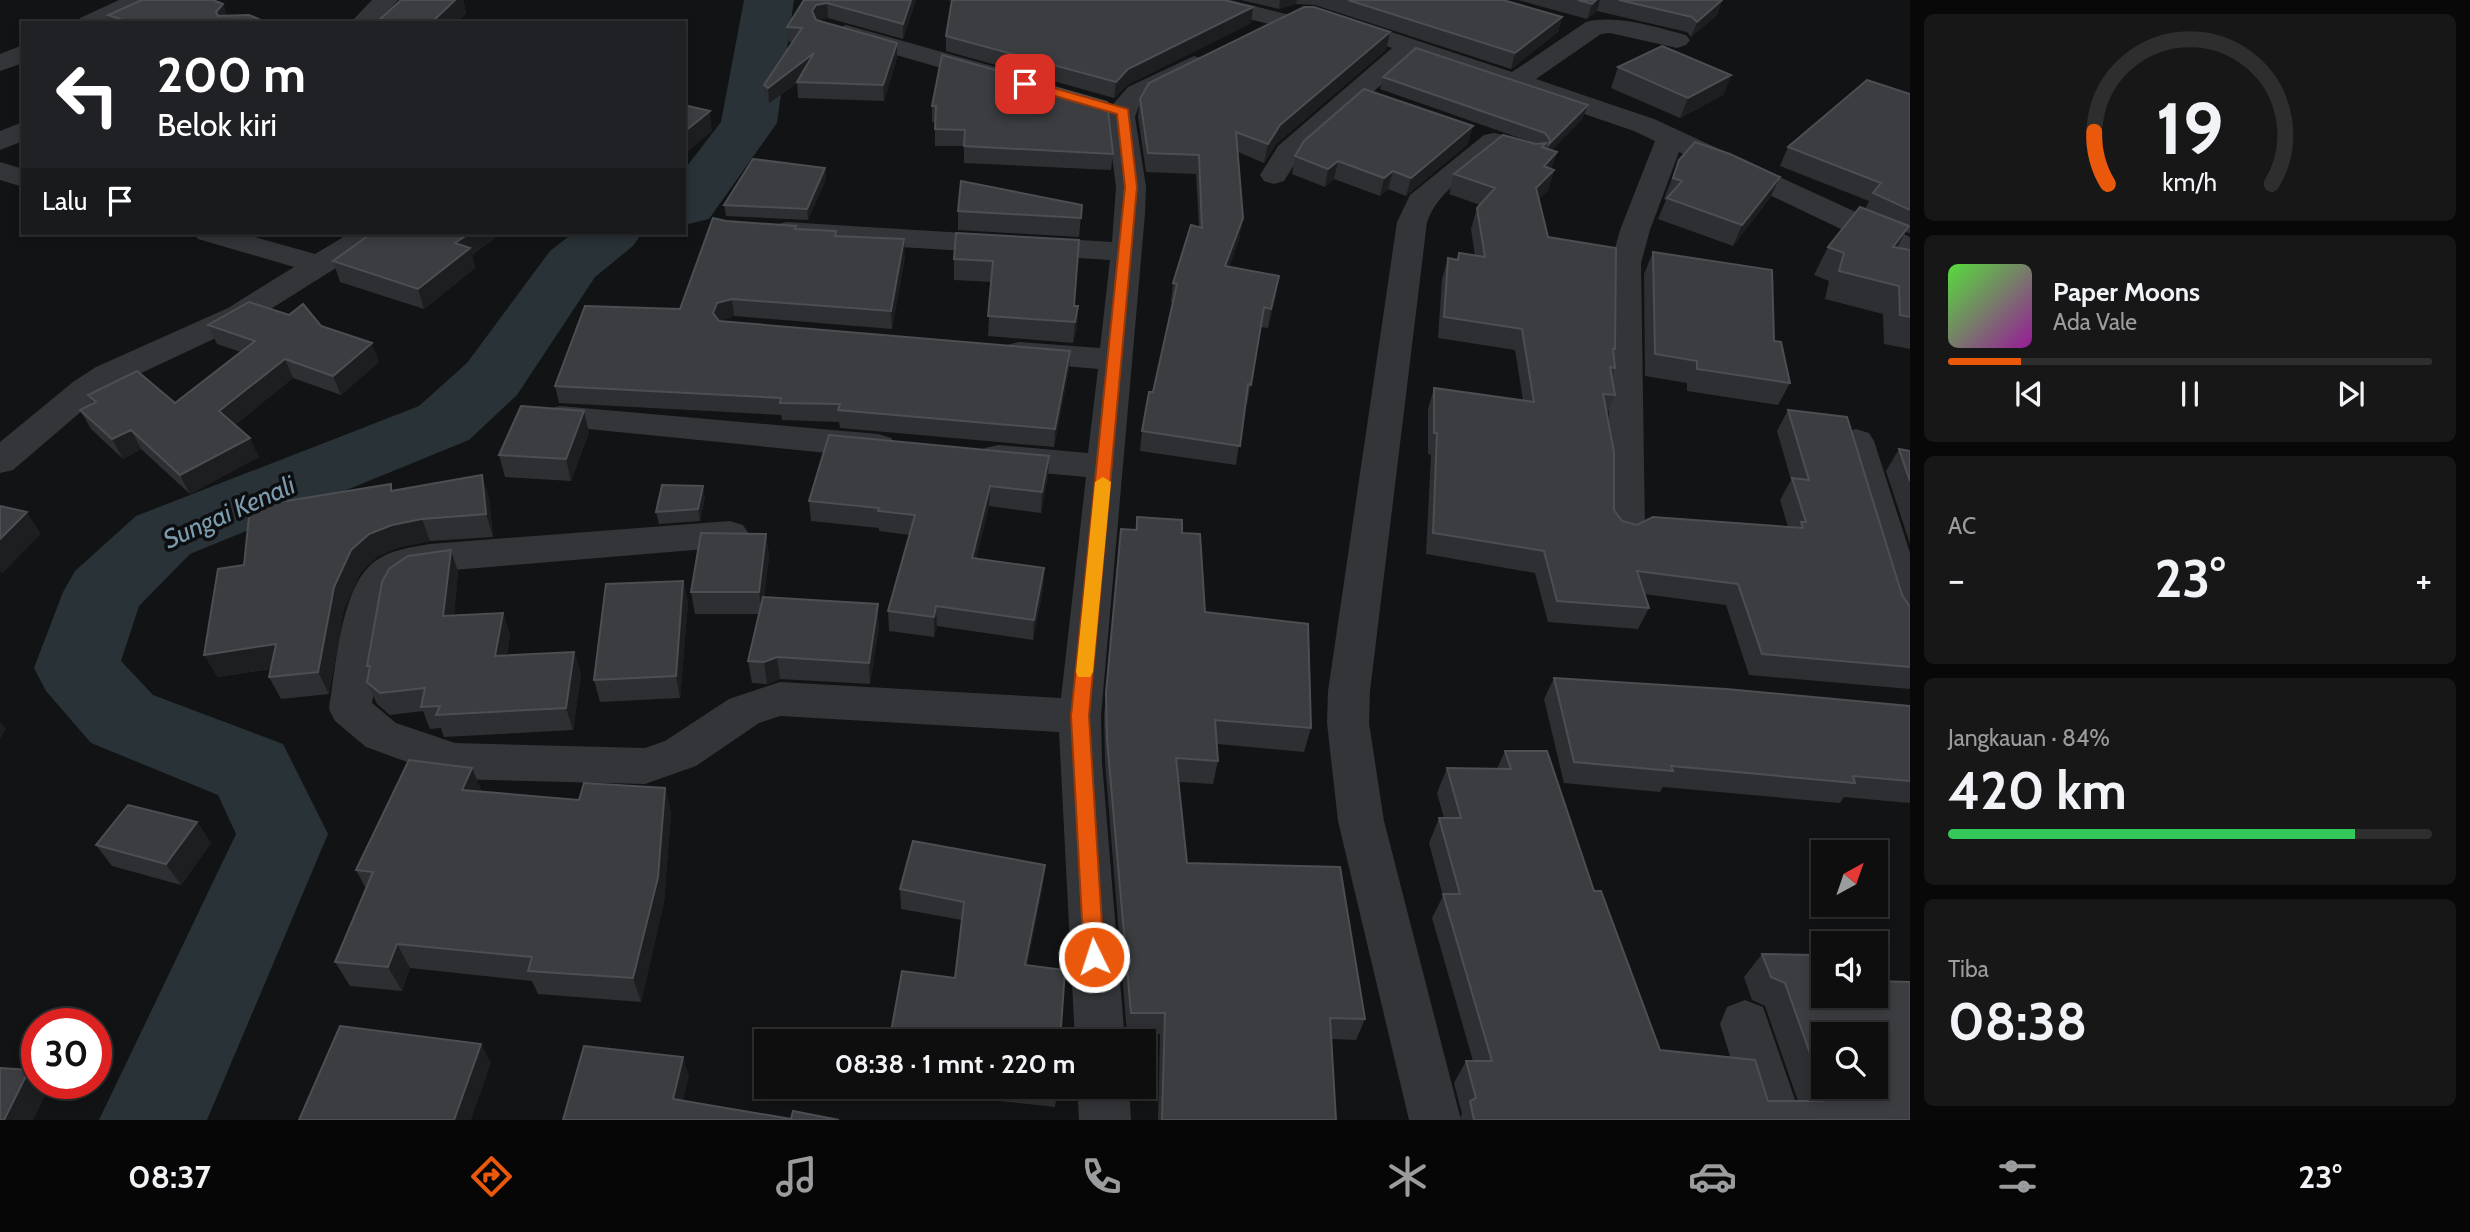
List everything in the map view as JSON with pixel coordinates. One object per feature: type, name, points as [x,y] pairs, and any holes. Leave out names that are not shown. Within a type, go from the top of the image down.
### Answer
[{"type":"street","points":[[93,21],[139,0]]},
{"type":"street","points":[[364,21],[386,0]]},
{"type":"street","points":[[1200,0],[1314,15],[1615,114],[1877,235],[1910,247]]},
{"type":"street","points":[[1099,1029],[1080,762],[1080,716],[1131,187],[1121,117],[1111,108],[1293,14]]},
{"type":"street","points":[[1517,81],[1577,27],[1610,26],[1677,40]]},
{"type":"street","points":[[827,27],[1008,79]]},
{"type":"street","points":[[1274,175],[1288,152],[1370,98],[1410,46]]},
{"type":"street","points":[[0,63],[21,54]]},
{"type":"street","points":[[0,142],[21,131]]},
{"type":"street","points":[[1626,531],[1626,263],[1635,230],[1670,138]]},
{"type":"street","points":[[1435,1120],[1361,821],[1352,768],[1349,691],[1412,222],[1420,201],[1434,187],[1494,141]]},
{"type":"street","points":[[0,171],[21,177]]},
{"type":"street","points":[[755,229],[1126,252]]},
{"type":"street","points":[[216,235],[319,265]]},
{"type":"street","points":[[0,461],[85,390],[108,375],[239,315],[368,235]]},
{"type":"street","points":[[993,350],[1115,360]]},
{"type":"street","points":[[560,417],[914,449]]},
{"type":"street","points":[[1856,441],[1910,615]]},
{"type":"street","points":[[968,454],[1104,467]]},
{"type":"street","points":[[730,534],[430,558],[399,564],[381,578],[370,599],[351,709],[380,735],[454,761],[645,766],[661,764],[682,754],[756,705],[780,699],[1080,716]]},
{"type":"street","points":[[1745,1024],[1776,1120]]},
{"type":"street","points":[[1104,1099],[1105,1120]]},
{"type":"building","points":[[142,0],[213,0],[223,4],[216,12],[218,16],[249,15],[263,21],[126,21],[108,15]]},
{"type":"building","points":[[401,0],[455,0],[433,21],[380,19]]},
{"type":"building","points":[[804,0],[911,0],[903,24],[827,3],[816,5],[812,11],[816,20],[897,43],[883,85],[797,82],[814,53],[768,88],[764,85],[802,28],[787,27]]},
{"type":"building","points":[[952,0],[1223,0],[1253,7],[1128,69],[1116,82],[946,36]]},
{"type":"building","points":[[1348,0],[1503,0],[1562,17],[1515,53]]},
{"type":"building","points":[[1578,0],[1596,0],[1592,4]]},
{"type":"building","points":[[1619,0],[1722,0],[1697,22],[1692,17]]},
{"type":"building","points":[[1304,7],[1314,7],[1390,32],[1280,125],[1268,144],[1236,132],[1243,218],[1225,266],[1279,276],[1271,309],[1264,307],[1251,385],[1248,384],[1240,446],[1142,431],[1149,392],[1153,392],[1177,284],[1173,283],[1191,225],[1202,228],[1199,155],[1148,153],[1140,99],[1149,83]]},
{"type":"building","points":[[1662,46],[1731,75],[1688,98],[1618,67]]},
{"type":"building","points":[[1416,48],[1588,105],[1549,144],[1550,140],[1545,133],[1383,77]]},
{"type":"building","points":[[942,55],[1107,102],[1113,154],[964,146],[965,130],[935,129],[936,106],[932,106]]},
{"type":"building","points":[[1867,80],[1910,94],[1910,210],[1873,193],[1881,183],[1788,147]]},
{"type":"building","points":[[1364,89],[1473,126],[1411,178],[1393,171],[1384,178],[1338,161],[1328,169],[1295,156],[1304,141]]},
{"type":"building","points":[[686,105],[710,111],[686,130]]},
{"type":"building","points":[[1503,135],[1536,144],[1546,143],[1542,147],[1557,152],[1544,166],[1554,170],[1536,188],[1548,237],[1616,248],[1613,349],[1615,368],[1610,367],[1615,395],[1603,394],[1614,452],[1614,510],[1622,521],[1637,525],[1653,517],[1803,528],[1801,522],[1806,522],[1792,478],[1809,480],[1788,410],[1847,417],[1902,595],[1910,607],[1910,667],[1762,654],[1738,584],[1637,571],[1649,608],[1557,601],[1544,551],[1433,533],[1437,433],[1434,433],[1434,388],[1534,402],[1522,329],[1444,317],[1448,258],[1458,260],[1459,253],[1485,257],[1477,208],[1495,188],[1454,174]]},
{"type":"building","points":[[1695,142],[1730,154],[1780,177],[1742,225],[1667,198],[1682,181],[1673,178],[1679,160]]},
{"type":"building","points":[[753,159],[825,168],[807,209],[724,205]]},
{"type":"building","points":[[961,181],[1082,205],[1081,218],[958,211]]},
{"type":"building","points":[[1860,207],[1909,226],[1893,247],[1910,250],[1910,317],[1900,315],[1899,286],[1839,271],[1844,253],[1828,247]]},
{"type":"building","points":[[713,218],[796,226],[795,229],[836,231],[835,236],[904,239],[891,311],[732,299],[717,303],[713,313],[719,321],[1070,351],[1055,429],[838,410],[840,404],[780,403],[781,398],[555,386],[585,306],[680,309]]},
{"type":"building","points":[[956,233],[1079,240],[1074,306],[1078,306],[1075,322],[988,316],[993,261],[954,259]]},
{"type":"building","points":[[369,235],[467,235],[455,243],[470,248],[418,289],[333,261]]},
{"type":"building","points":[[1653,252],[1772,270],[1774,341],[1781,342],[1790,383],[1697,369],[1697,361],[1655,354]]},
{"type":"building","points":[[249,302],[289,315],[303,304],[321,326],[372,343],[333,376],[285,359],[219,411],[250,438],[180,475],[131,430],[112,439],[80,410],[96,402],[88,395],[137,371],[175,403],[255,341],[208,325]]},
{"type":"building","points":[[521,406],[584,411],[566,459],[499,455]]},
{"type":"building","points":[[829,435],[1049,456],[1042,492],[990,486],[972,558],[1044,568],[1034,620],[936,606],[934,617],[888,611],[915,515],[878,511],[879,508],[809,501]]},
{"type":"building","points":[[1899,449],[1910,451],[1910,481]]},
{"type":"building","points":[[482,475],[486,514],[422,519],[392,525],[369,534],[351,550],[334,587],[318,672],[269,677],[276,644],[204,655],[218,569],[244,565],[250,507],[391,484],[391,491]]},
{"type":"building","points":[[662,485],[703,486],[698,509],[656,512]]},
{"type":"building","points":[[0,506],[27,512],[0,539]]},
{"type":"building","points":[[1137,517],[1182,520],[1182,533],[1200,534],[1205,612],[1308,624],[1311,728],[1215,720],[1218,761],[1176,758],[1187,863],[1340,867],[1365,1019],[1330,1018],[1336,1120],[1162,1120],[1165,1013],[1131,1013],[1107,739],[1106,693],[1121,529],[1137,530]]},
{"type":"building","points":[[701,533],[766,534],[759,592],[691,592]]},
{"type":"building","points":[[451,550],[443,616],[503,613],[495,656],[574,652],[566,708],[436,715],[440,706],[421,707],[425,688],[380,693],[367,682],[370,666],[367,666],[382,582],[389,569],[408,556]]},
{"type":"building","points":[[683,581],[676,676],[594,680],[606,584]]},
{"type":"building","points":[[763,597],[878,604],[869,663],[777,657],[764,662],[748,661]]},
{"type":"building","points":[[1554,678],[1726,689],[1910,706],[1910,781],[1853,776],[1855,783],[1671,766],[1673,771],[1574,762]]},
{"type":"building","points":[[1505,751],[1547,751],[1594,891],[1601,891],[1660,1050],[1755,1060],[1768,1101],[1888,1099],[1888,1022],[1811,1022],[1811,1056],[1785,983],[1771,977],[1762,954],[1811,955],[1811,1008],[1888,1008],[1888,981],[1910,982],[1910,1120],[1474,1120],[1470,1101],[1476,1098],[1466,1061],[1492,1061],[1443,894],[1460,894],[1439,818],[1461,818],[1447,768],[1511,769]]},
{"type":"building","points":[[409,760],[472,768],[462,790],[579,800],[584,783],[665,788],[658,877],[633,978],[528,971],[532,957],[397,944],[388,967],[335,962],[373,872],[356,870]]},
{"type":"building","points":[[128,805],[197,822],[166,864],[96,845]]},
{"type":"building","points":[[913,841],[1045,865],[1025,965],[1065,970],[1061,1029],[892,1029],[902,971],[955,978],[964,902],[900,889]]},
{"type":"building","points":[[340,1026],[481,1044],[454,1120],[299,1120]]},
{"type":"building","points":[[584,1046],[683,1057],[673,1099],[791,1119],[793,1111],[839,1120],[563,1120]]},
{"type":"building","points":[[0,1068],[21,1069],[21,1086],[4,1120],[0,1120]]},
{"type":"waterway","name":"Sungai Kenali","points":[[686,206],[749,123],[769,0]]},
{"type":"waterway","name":"Sungai Kenali","points":[[153,1120],[282,834],[251,770],[122,719],[76,668],[103,592],[163,535],[444,423],[492,379],[572,264],[608,235]]},
{"type":"slow traffic","points":[[1084,672],[1103,482]]},
{"type":"route","points":[[1025,84],[1124,112],[1121,117],[1131,187],[1080,716],[1080,762],[1094,957]]}]
